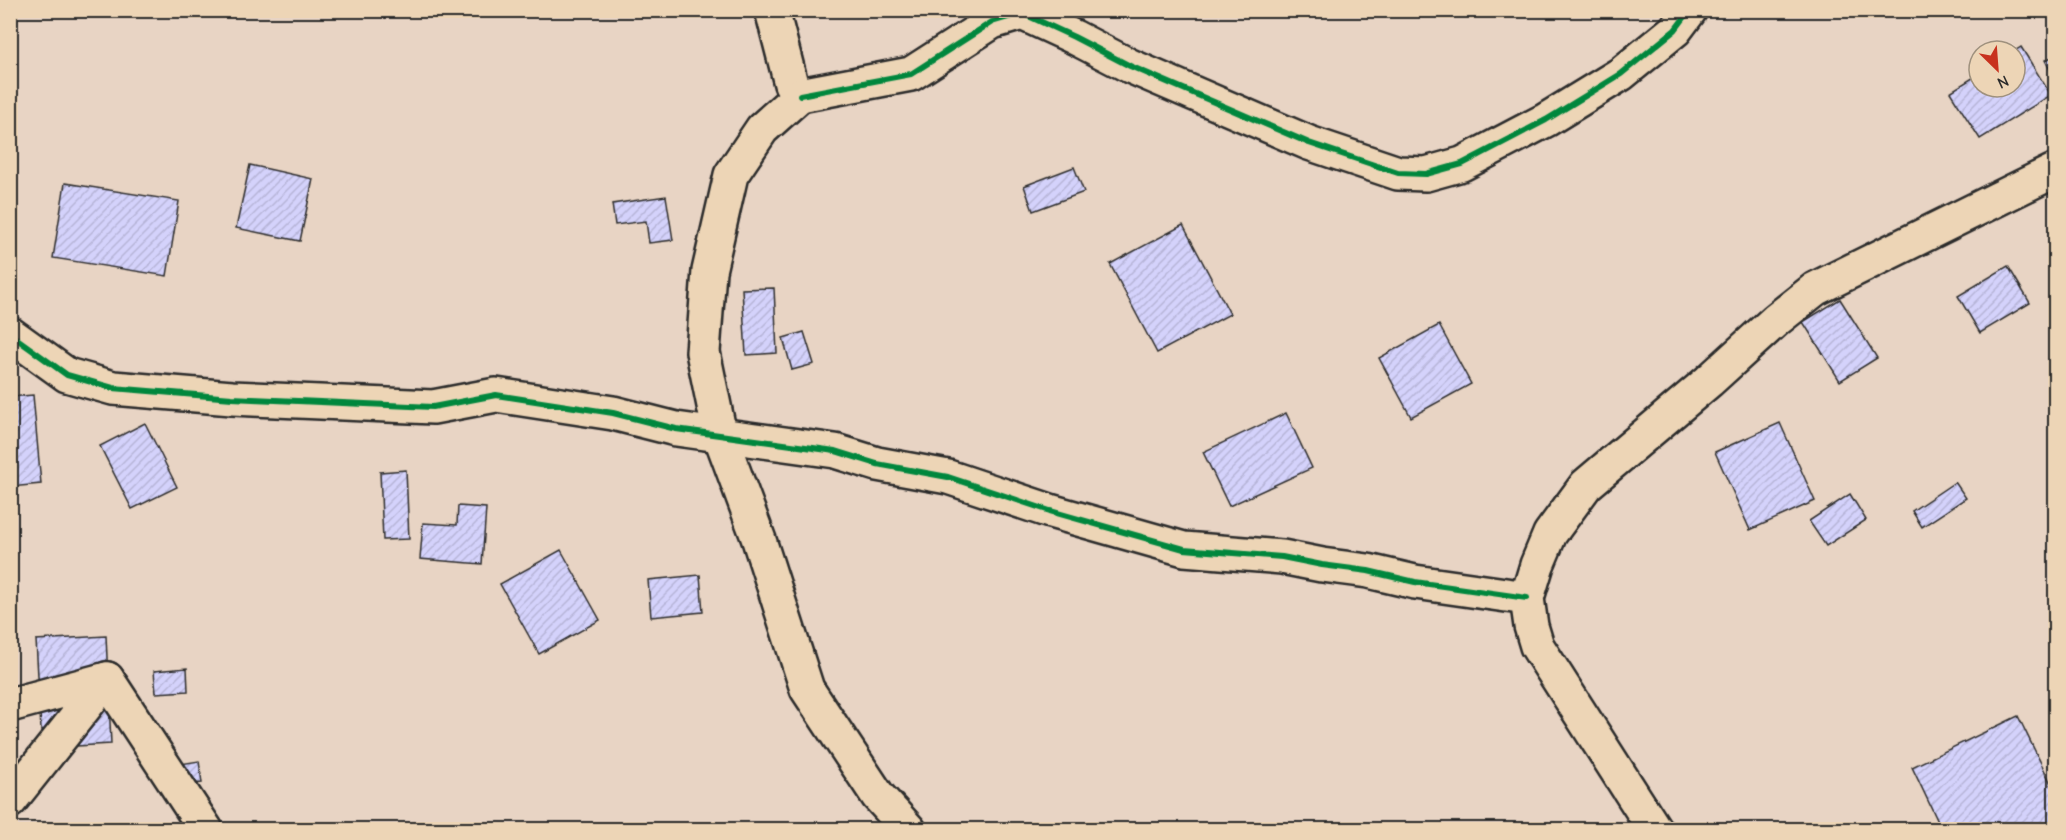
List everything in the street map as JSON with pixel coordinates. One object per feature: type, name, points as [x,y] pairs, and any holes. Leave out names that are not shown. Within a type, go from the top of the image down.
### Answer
[{"type":"street","points":[[772,10],[790,84],[800,95]]},
{"type":"street","points":[[909,830],[878,796],[807,689],[759,540],[720,435],[703,352],[709,271],[732,175],[762,129],[800,95],[911,74],[992,22],[1022,13],[1130,66],[1309,144],[1398,173],[1426,174],[1462,164],[1546,120],[1621,74],[1675,30],[1690,10]]},
{"type":"street","points":[[1655,830],[1537,646],[1527,598],[1550,534],[1586,485],[1709,381],[1776,320],[1815,289],[2055,171]]},
{"type":"street","points":[[10,334],[67,375],[113,388],[232,398],[433,407],[496,395],[613,413],[676,429],[835,451],[877,464],[948,477],[1050,511],[1184,549],[1282,557],[1368,571],[1415,582],[1527,598]]},
{"type":"street","points":[[10,705],[107,679]]},
{"type":"street","points":[[10,801],[107,679]]},
{"type":"street","points":[[107,679],[206,830]]},
{"type":"building","points":[[2056,55],[2056,81],[2045,60]]},
{"type":"building","points":[[2027,57],[2051,95],[1980,139],[1950,92],[1967,81],[1967,99],[2027,99]]},
{"type":"building","points":[[250,165],[313,179],[300,241],[236,228]]},
{"type":"building","points":[[1074,167],[1084,192],[1033,211],[1024,186]]},
{"type":"building","points":[[65,183],[179,201],[167,276],[53,258]]},
{"type":"building","points":[[666,196],[673,240],[649,243],[646,221],[615,225],[612,204]]},
{"type":"building","points":[[1183,225],[1230,314],[1157,353],[1110,264]]},
{"type":"building","points":[[2008,266],[2030,303],[1980,333],[1958,296]]},
{"type":"building","points":[[774,288],[777,353],[746,355],[742,289]]},
{"type":"building","points":[[1840,299],[1877,358],[1840,381],[1803,322]]},
{"type":"building","points":[[1439,325],[1471,384],[1411,417],[1379,358]]},
{"type":"building","points":[[804,332],[814,364],[792,370],[783,338]]},
{"type":"building","points":[[33,395],[41,484],[10,487],[10,397]]},
{"type":"building","points":[[1286,413],[1312,468],[1229,506],[1203,452]]},
{"type":"building","points":[[145,423],[177,487],[132,509],[100,446]]},
{"type":"building","points":[[1780,423],[1815,501],[1750,530],[1715,452]]},
{"type":"building","points":[[406,470],[409,539],[383,540],[380,472]]},
{"type":"building","points":[[1955,482],[1966,498],[1922,527],[1912,511]]},
{"type":"building","points":[[1850,494],[1866,520],[1826,546],[1809,521]]},
{"type":"building","points":[[458,506],[486,508],[482,564],[420,559],[423,523],[457,525]]},
{"type":"building","points":[[561,550],[600,620],[539,654],[500,584]]},
{"type":"building","points":[[700,575],[703,612],[651,617],[648,580]]},
{"type":"building","points":[[106,636],[111,744],[42,748],[36,640]]},
{"type":"building","points":[[187,668],[188,691],[156,693],[154,671]]},
{"type":"building","points":[[2018,716],[2056,794],[2056,825],[2046,830],[1942,830],[1912,767]]},
{"type":"building","points":[[199,761],[202,783],[184,785],[180,764]]},
{"type":"cycle path","points":[[800,95],[911,74],[992,22],[1022,13],[1130,66],[1309,143],[1398,173],[1426,174],[1462,164],[1546,120],[1621,74],[1675,30],[1690,10]]},
{"type":"cycle path","points":[[10,334],[67,375],[113,388],[232,398],[433,407],[496,395],[613,413],[676,429],[835,451],[877,464],[948,477],[1050,511],[1184,549],[1282,557],[1368,571],[1415,582],[1527,598]]}]
